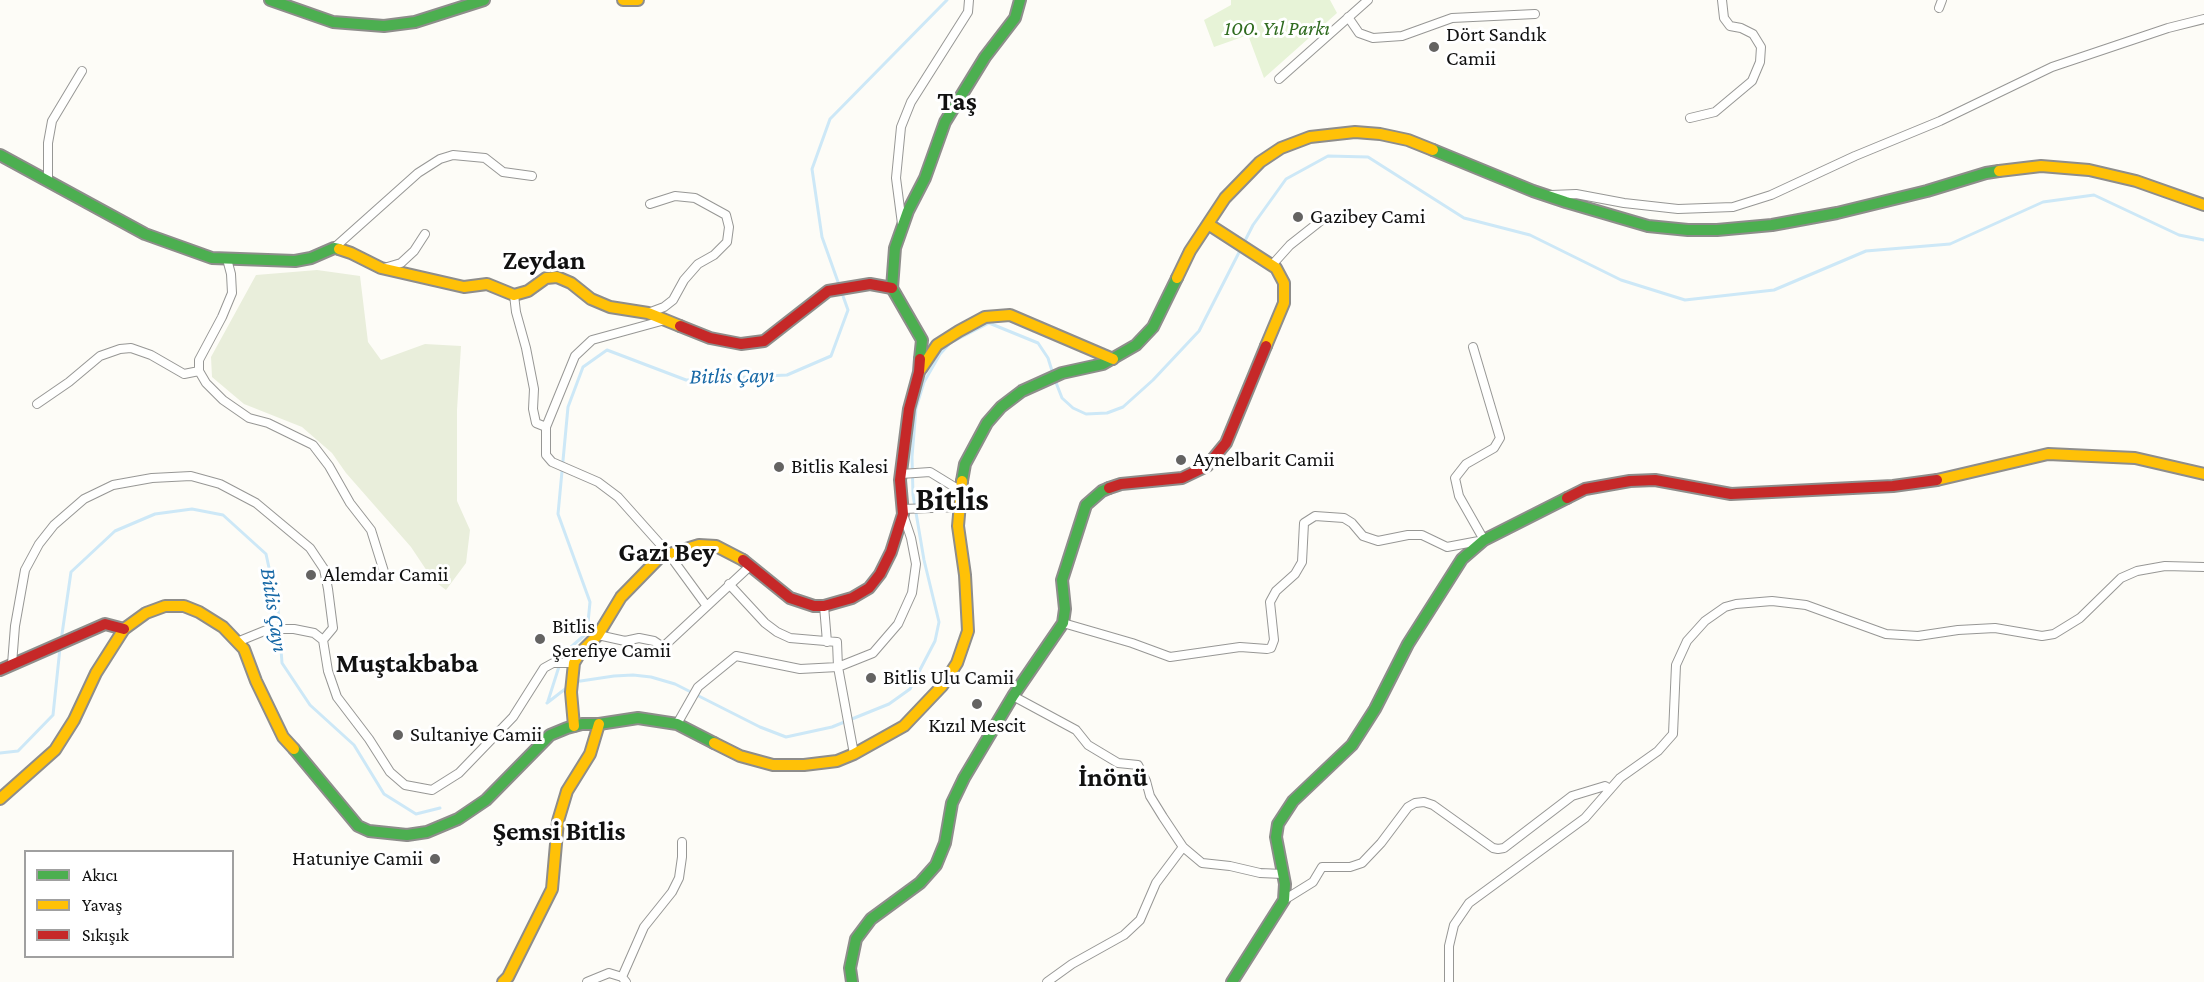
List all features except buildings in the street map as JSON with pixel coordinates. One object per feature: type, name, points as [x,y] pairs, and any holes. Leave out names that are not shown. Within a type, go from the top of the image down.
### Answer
[{"type":"street","points":[[270,0],[333,22],[384,26],[415,22],[484,0]]},
{"type":"street","points":[[623,0],[638,0]]},
{"type":"street","points":[[902,226],[896,178],[901,127],[911,102],[968,12],[969,0]]},
{"type":"street","points":[[677,724],[698,687],[736,656],[800,669],[838,667],[873,653],[898,624],[912,592],[916,564],[905,510],[903,473],[909,409],[919,372],[922,340],[892,288],[895,248],[902,226],[926,178],[945,122],[985,57],[1015,18],[1020,0]]},
{"type":"street","points":[[1279,79],[1368,0]]},
{"type":"street","points":[[1690,118],[1715,112],[1752,81],[1760,62],[1761,47],[1753,34],[1730,26],[1724,18],[1722,0]]},
{"type":"street","points":[[1348,17],[1359,33],[1372,38],[1402,36],[1452,18],[1535,14]]},
{"type":"street","points":[[1547,195],[1576,194],[1624,203],[1678,209],[1733,207],[1771,195],[1855,156],[1940,121],[2052,67],[2168,28],[2204,19]]},
{"type":"street","points":[[48,179],[48,143],[52,121],[82,71]]},
{"type":"street","points":[[0,799],[55,750],[74,720],[96,673],[124,628],[146,613],[165,606],[184,606],[199,612],[223,627],[244,649],[256,681],[283,737],[358,826],[369,831],[406,835],[427,832],[458,819],[486,800],[550,735],[574,726],[638,718],[677,724],[740,756],[773,765],[804,765],[837,761],[854,754],[904,726],[942,686],[957,663],[968,631],[965,575],[958,526],[961,490],[965,464],[987,423],[1013,398],[1040,381],[1062,373],[1103,364],[1136,345],[1153,327],[1190,251],[1225,198],[1260,162],[1281,148],[1310,136],[1355,132],[1408,140],[1547,195],[1648,226],[1717,230],[1772,225],[1837,213],[1927,191],[1986,173],[2041,166],[2089,170],[2136,181],[2204,205]]},
{"type":"street","points":[[0,154],[145,234],[212,258],[227,259],[295,261],[311,258],[334,248],[418,173],[440,159],[453,155],[484,158],[503,172],[532,176]]},
{"type":"street","points":[[648,314],[673,300],[684,280],[698,264],[714,255],[727,242],[729,227],[726,215],[695,198],[675,196],[650,204]]},
{"type":"street","points":[[1272,265],[1290,246],[1323,219]]},
{"type":"street","points":[[852,982],[850,968],[856,939],[871,919],[920,883],[936,865],[945,843],[952,802],[964,778],[1013,696],[1063,623],[1065,609],[1062,580],[1086,506],[1102,491],[1121,484],[1182,477],[1207,465],[1226,443],[1284,303],[1284,283],[1276,268],[1208,224]]},
{"type":"street","points":[[381,268],[400,263],[414,251],[425,234]]},
{"type":"street","points":[[334,248],[381,268],[464,287],[487,284],[514,295],[528,291],[546,278],[557,277],[571,283],[591,299],[610,307],[648,314],[710,338],[741,344],[764,341],[828,291],[870,284],[892,288]]},
{"type":"street","points":[[227,259],[232,293],[199,360],[200,371],[206,383],[223,400],[249,418],[268,423],[313,446],[329,466],[350,503],[371,531],[386,578]]},
{"type":"street","points":[[514,295],[534,389],[532,409],[536,423],[546,427]]},
{"type":"street","points":[[919,372],[937,345],[944,340],[985,317],[1010,315],[1086,349],[1113,358]]},
{"type":"street","points":[[665,320],[592,340],[575,356],[546,427],[546,455],[552,462],[598,482],[618,497],[668,553],[706,605]]},
{"type":"street","points":[[1473,347],[1500,438],[1494,448],[1466,464],[1455,478],[1460,496],[1484,540]]},
{"type":"street","points":[[37,404],[69,382],[100,356],[120,349],[131,348],[152,355],[184,374],[200,371]]},
{"type":"street","points":[[1284,900],[1285,884],[1276,837],[1278,824],[1293,801],[1352,745],[1376,709],[1408,644],[1462,559],[1484,540],[1585,489],[1630,481],[1655,480],[1731,495],[1893,486],[1933,481],[2048,454],[2135,458],[2204,474]]},
{"type":"street","points":[[903,473],[930,472],[961,490]]},
{"type":"street","points":[[12,664],[15,626],[26,570],[39,544],[54,525],[84,499],[113,485],[152,477],[190,476],[220,484],[256,503],[310,548],[324,569],[328,589],[333,628],[323,640]]},
{"type":"street","points":[[905,510],[960,507]]},
{"type":"street","points":[[237,642],[269,629],[294,629],[314,633],[323,640],[328,671],[337,697],[369,739],[390,772],[405,785],[432,790],[459,773],[513,717],[544,668],[553,663],[571,663],[598,634],[621,597],[660,557],[699,545],[716,546],[750,566],[790,598],[814,606],[824,606],[852,598],[869,588],[880,574],[891,552],[905,510]]},
{"type":"street","points":[[1063,623],[1132,643],[1170,657],[1240,647],[1267,649],[1271,648],[1274,639],[1270,602],[1276,591],[1295,574],[1302,562],[1304,523],[1315,516],[1344,518],[1352,523],[1363,536],[1378,541],[1408,535],[1422,536],[1447,547],[1484,540]]},
{"type":"street","points":[[598,634],[625,641],[639,638],[654,641],[663,646],[750,566]]},
{"type":"street","points":[[1449,982],[1449,946],[1454,925],[1469,903],[1585,818],[1620,778],[1658,751],[1673,734],[1676,665],[1687,641],[1705,621],[1725,607],[1773,601],[1806,605],[1886,634],[1918,636],[1958,630],[1995,628],[2042,636],[2054,634],[2080,618],[2121,578],[2137,571],[2165,566],[2204,567]]},
{"type":"street","points":[[729,584],[765,623],[777,632],[790,638],[837,642],[838,667],[854,754]]},
{"type":"street","points":[[824,606],[827,642]]},
{"type":"street","points":[[0,670],[105,624],[124,628]]},
{"type":"street","points":[[571,663],[574,726]]},
{"type":"street","points":[[1013,696],[1076,730],[1088,745],[1118,763],[1138,765],[1150,796],[1183,847],[1202,863],[1230,866],[1260,873],[1283,874]]},
{"type":"street","points":[[503,982],[508,977],[552,889],[558,821],[567,791],[590,754],[599,724]]},
{"type":"street","points":[[1232,982],[1284,900],[1313,882],[1322,867],[1350,867],[1362,863],[1381,843],[1408,807],[1415,803],[1424,802],[1433,805],[1493,848],[1498,849],[1504,848],[1572,796],[1605,786],[1610,789]]},
{"type":"street","points":[[587,982],[609,973],[624,980],[644,927],[672,892],[679,878],[682,842]]},
{"type":"street","points":[[1047,982],[1072,963],[1124,934],[1140,920],[1156,883],[1183,847]]},
{"type":"green space","name":"100. Yıl Parkı","points":[[1231,0],[1330,0],[1337,13],[1264,78],[1248,35],[1214,47],[1204,20],[1231,5]]},
{"type":"green space","points":[[317,270],[360,276],[368,342],[381,360],[425,344],[461,346],[457,410],[457,501],[470,530],[466,563],[446,590],[433,580],[411,547],[346,473],[332,453],[302,427],[244,404],[212,377],[211,357],[256,275]]},
{"type":"waterway","name":"Bitlis Çayı","points":[[548,701],[563,654],[587,633],[590,602],[558,514],[568,407],[583,367],[607,350],[686,380],[787,375],[831,356],[848,310],[822,237],[812,169],[830,119],[947,0]]},
{"type":"waterway","points":[[1055,380],[1062,398],[1073,408],[1086,414],[1107,413],[1123,407],[1153,380],[1199,331],[1253,225],[1286,179],[1328,156],[1368,157],[1464,218],[1530,235],[1621,280],[1685,300],[1774,290],[1866,251],[1950,244],[2043,202],[2094,195],[2179,235],[2204,240]]},
{"type":"waterway","points":[[574,682],[614,676],[651,677],[675,684],[760,727],[786,737],[832,727],[889,704],[910,689],[935,641],[939,622],[924,560],[913,495],[912,457],[916,408],[924,382],[940,354],[950,343],[989,323],[1038,343],[1048,358],[1053,374]]},
{"type":"waterway","name":"Bitlis Çayı","points":[[61,641],[71,572],[115,531],[155,514],[192,509],[223,515],[266,554],[278,609],[282,663],[310,705],[354,745],[384,794],[416,814],[440,808]]},
{"type":"waterway","name":"Bitlis Çayı","points":[[0,753],[18,751],[53,715],[60,648]]},
{"type":"waterway","points":[[547,703],[569,686]]},
{"type":"traffic: fast","points":[[270,0],[333,22],[384,26],[415,22],[484,0]]},
{"type":"traffic: fast","points":[[920,359],[922,340],[892,288],[895,248],[908,211],[925,178],[945,122],[985,57],[1015,18],[1020,0]]},
{"type":"traffic: fast","points":[[1433,150],[1566,202],[1648,226],[1688,230],[1772,225],[1837,213],[1999,171]]},
{"type":"traffic: fast","points":[[0,155],[145,234],[212,258],[295,261],[311,258],[334,248],[339,249]]},
{"type":"traffic: fast","points":[[962,481],[965,464],[987,423],[1001,407],[1022,391],[1062,373],[1103,364],[1136,345],[1153,327],[1177,278]]},
{"type":"traffic: fast","points":[[852,982],[850,968],[856,939],[871,919],[920,883],[936,865],[945,843],[952,803],[964,778],[1013,696],[1063,623],[1065,609],[1062,580],[1086,505],[1109,488]]},
{"type":"traffic: fast","points":[[1232,982],[1284,900],[1285,884],[1276,837],[1278,824],[1293,801],[1352,745],[1375,709],[1408,644],[1462,559],[1484,540],[1567,498]]},
{"type":"traffic: fast","points":[[294,749],[358,826],[369,831],[407,835],[427,832],[458,819],[486,800],[550,735],[567,728],[582,724],[599,724],[638,718],[677,724],[714,743]]},
{"type":"traffic: slow","points":[[623,0],[638,0]]},
{"type":"traffic: slow","points":[[1177,278],[1190,251],[1225,198],[1260,162],[1281,148],[1310,137],[1355,132],[1408,140],[1433,150]]},
{"type":"traffic: slow","points":[[1999,171],[2041,166],[2089,170],[2136,181],[2204,205]]},
{"type":"traffic: slow","points":[[1208,224],[1276,268],[1284,283],[1284,303],[1266,346]]},
{"type":"traffic: slow","points":[[339,249],[381,268],[464,287],[487,284],[514,295],[528,291],[546,278],[557,277],[571,283],[591,299],[610,307],[648,313],[680,326]]},
{"type":"traffic: slow","points":[[921,369],[937,345],[959,331],[985,317],[1010,315],[1113,359]]},
{"type":"traffic: slow","points":[[1937,480],[2048,454],[2135,458],[2204,474]]},
{"type":"traffic: slow","points":[[714,743],[740,756],[773,765],[804,765],[837,761],[904,726],[942,686],[957,663],[968,631],[965,575],[958,526],[962,481]]},
{"type":"traffic: slow","points":[[574,726],[571,692],[574,663],[580,653],[598,635],[621,597],[660,557],[699,545],[716,546],[743,560]]},
{"type":"traffic: slow","points":[[0,799],[55,750],[74,720],[96,673],[124,629],[146,613],[165,606],[184,606],[199,612],[223,627],[244,649],[256,681],[283,737],[294,749]]},
{"type":"traffic: slow","points":[[503,982],[508,977],[552,889],[558,821],[567,791],[590,754],[599,724]]},
{"type":"traffic: jam","points":[[680,326],[710,338],[741,344],[764,341],[828,291],[870,284],[892,288]]},
{"type":"traffic: jam","points":[[1109,488],[1121,484],[1182,478],[1207,466],[1226,443],[1266,346]]},
{"type":"traffic: jam","points":[[743,560],[790,598],[814,606],[824,606],[852,598],[869,588],[880,574],[891,552],[903,514],[900,480],[909,409],[919,372],[920,359]]},
{"type":"traffic: jam","points":[[1567,498],[1585,489],[1630,481],[1655,480],[1731,494],[1893,486],[1937,480]]},
{"type":"traffic: jam","points":[[0,670],[105,624],[124,629]]},
{"type":"place","name":"Dört Sandık Camii","points":[[1434,47]]},
{"type":"place","name":"Gazibey Cami","points":[[1298,217]]},
{"type":"place","name":"Aynelbarit Camii","points":[[1181,460]]},
{"type":"place","name":"Bitlis Kalesi","points":[[779,467]]},
{"type":"place","name":"Alemdar Camii","points":[[311,575]]},
{"type":"place","name":"Bitlis Şerefiye Camii","points":[[540,639]]},
{"type":"place","name":"Bitlis Ulu Camii","points":[[871,678]]},
{"type":"place","name":"Kızıl Mescit","points":[[977,704]]},
{"type":"place","name":"Sultaniye Camii","points":[[398,735]]},
{"type":"place","name":"Hatuniye Camii","points":[[435,859]]},
{"type":"district","name":"Taş","points":[[957,102]]},
{"type":"district","name":"Zeydan","points":[[544,261]]},
{"type":"district","name":"Bitlis","points":[[952,500]]},
{"type":"district","name":"Gazi Bey","points":[[667,553]]},
{"type":"district","name":"Muştakbaba","points":[[407,664]]},
{"type":"district","name":"İnönü","points":[[1113,778]]},
{"type":"district","name":"Şemsi Bitlis","points":[[559,832]]}]
